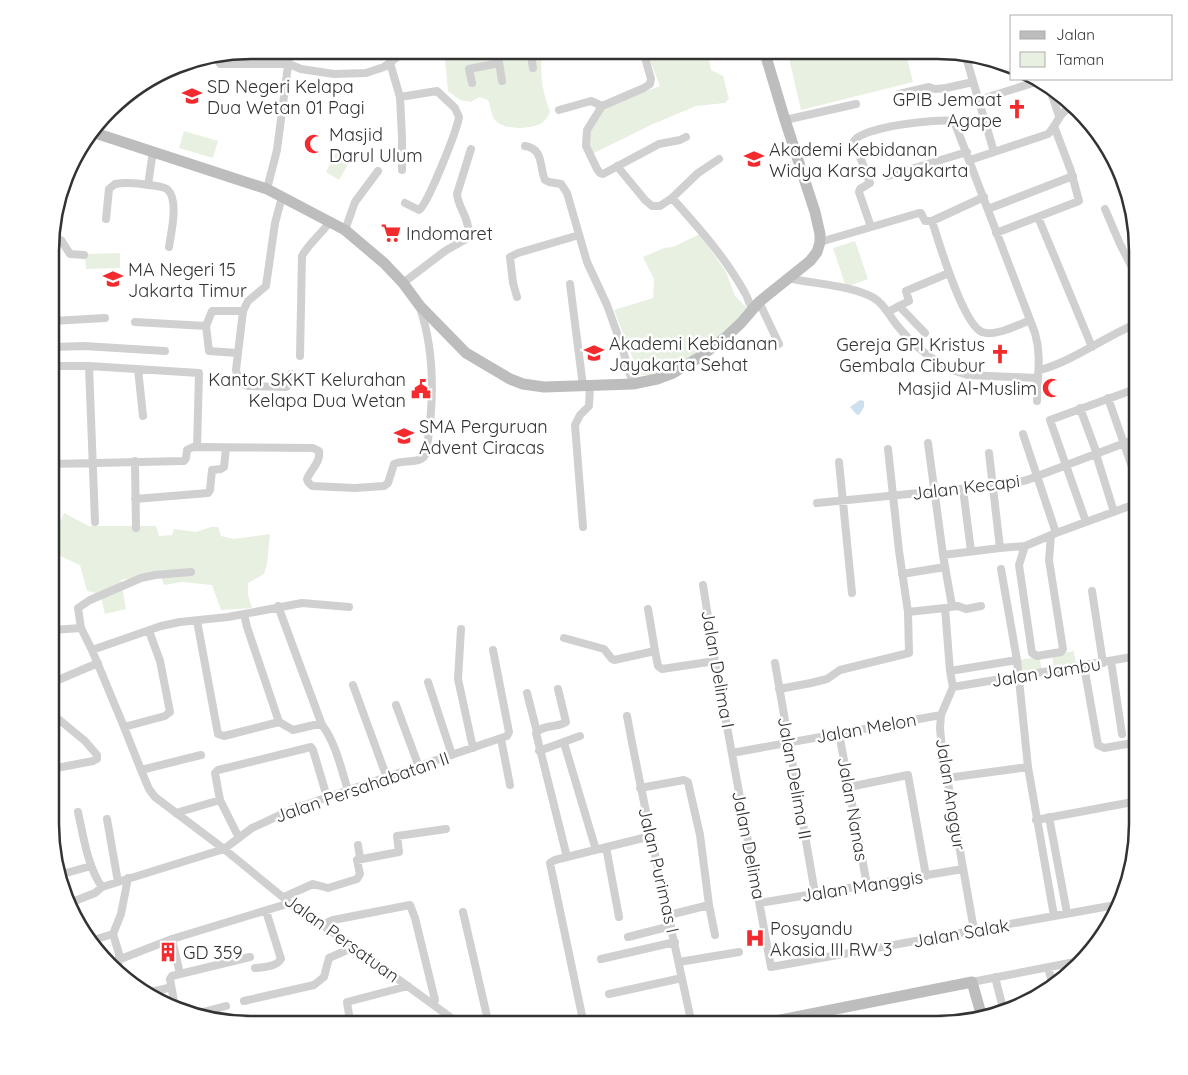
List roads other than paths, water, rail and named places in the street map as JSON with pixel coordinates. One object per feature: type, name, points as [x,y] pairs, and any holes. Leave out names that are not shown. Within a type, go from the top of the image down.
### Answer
[{"type":"street","points":[[267,189],[277,150],[289,59]]},
{"type":"street","points":[[219,61],[220,64],[289,64],[301,69],[348,74],[366,73],[384,68],[395,59]]},
{"type":"street","points":[[498,59],[502,81]]},
{"type":"street","points":[[531,59],[532,68]]},
{"type":"street","points":[[645,59],[651,79],[650,84],[602,106],[587,130],[585,138],[589,155],[599,171],[604,174],[659,144],[686,137]]},
{"type":"street","points":[[98,134],[267,189],[344,230],[376,255],[420,306],[466,353],[510,379],[523,384],[544,387],[588,389],[633,384],[657,379],[684,368],[726,338],[755,306],[810,261],[816,252],[820,242],[815,212],[767,59]]},
{"type":"street","points":[[967,61],[994,152]]},
{"type":"street","points":[[390,63],[400,97],[402,170]]},
{"type":"street","points":[[472,83],[469,69],[499,63]]},
{"type":"street","points":[[899,94],[929,87],[935,89],[946,88],[973,82]]},
{"type":"street","points":[[979,100],[1032,83]]},
{"type":"street","points":[[400,97],[437,91],[455,108],[458,120],[433,188],[423,206],[419,210],[405,203]]},
{"type":"street","points":[[1053,97],[1059,116]]},
{"type":"street","points":[[559,110],[591,101],[602,106]]},
{"type":"street","points":[[785,120],[856,104]]},
{"type":"street","points":[[888,176],[969,156],[994,152],[1042,137],[1048,134],[1059,116],[1067,109]]},
{"type":"street","points":[[871,227],[859,192],[860,189],[870,183],[854,141],[860,134],[876,130],[932,121],[954,121],[969,156],[996,233],[1038,341],[1036,401]]},
{"type":"street","points":[[996,233],[1079,202],[1073,176],[1054,126]]},
{"type":"street","points":[[525,146],[532,147],[537,151],[545,180],[558,182],[564,186],[574,212],[590,270],[603,295],[633,384]]},
{"type":"street","points":[[403,284],[445,251],[466,240],[469,236],[468,219],[457,200],[457,194],[471,149]]},
{"type":"street","points":[[148,185],[153,151]]},
{"type":"street","points":[[617,166],[645,200],[652,206],[660,206],[672,198],[698,173],[719,159]]},
{"type":"street","points":[[344,230],[355,202],[378,171]]},
{"type":"street","points":[[988,209],[1073,176]]},
{"type":"street","points":[[106,219],[108,194],[112,185],[122,183],[164,188],[169,191],[174,205],[169,247]]},
{"type":"street","points":[[282,197],[266,286],[248,301],[243,311],[236,376],[241,385],[286,387],[290,384],[291,374]]},
{"type":"street","points":[[820,242],[919,213],[922,214],[925,221],[932,221],[984,197]]},
{"type":"street","points":[[672,198],[710,239],[779,344]]},
{"type":"street","points":[[1105,209],[1129,262]]},
{"type":"street","points":[[1038,217],[1092,347]]},
{"type":"street","points":[[932,221],[950,273],[971,323],[978,329],[988,333],[1003,331],[1030,320]]},
{"type":"street","points":[[300,356],[302,256],[307,247],[330,223]]},
{"type":"street","points":[[517,297],[510,257],[579,235]]},
{"type":"street","points":[[59,239],[70,254],[84,255]]},
{"type":"street","points":[[888,312],[909,301],[906,292],[950,273]]},
{"type":"street","points":[[788,278],[836,286],[866,294],[878,301],[901,330],[921,349],[948,369],[967,375],[1038,374],[1129,327]]},
{"type":"street","points":[[570,284],[590,405],[580,415],[575,425],[583,527]]},
{"type":"street","points":[[59,464],[184,461],[187,450],[197,447],[308,448],[319,451],[319,458],[308,478],[310,484],[315,487],[382,487],[388,483],[393,466],[396,463],[423,459],[425,456],[430,430],[432,365],[428,336],[420,306]]},
{"type":"street","points":[[899,306],[925,333]]},
{"type":"street","points":[[237,354],[208,350],[206,326],[212,311],[243,311]]},
{"type":"street","points":[[59,321],[105,318]]},
{"type":"street","points":[[135,322],[206,326]]},
{"type":"street","points":[[59,347],[84,346],[165,351]]},
{"type":"street","points":[[59,366],[199,373],[197,447]]},
{"type":"street","points":[[89,366],[95,522]]},
{"type":"street","points":[[138,369],[143,416]]},
{"type":"street","points":[[1086,522],[1050,420],[1129,391]]},
{"type":"street","points":[[1108,398],[1129,456]]},
{"type":"street","points":[[1080,408],[1097,454],[1114,512]]},
{"type":"street","points":[[1023,434],[1038,475],[1054,534],[1049,560],[1063,649],[1060,652],[1037,656],[1032,652],[1019,565],[1025,546]]},
{"type":"street","name":"Jalan Kecapi","points":[[817,504],[1011,484],[1129,441]]},
{"type":"street","points":[[928,443],[945,567],[949,607],[950,671],[953,687]]},
{"type":"street","points":[[135,499],[208,493],[212,470],[224,467],[226,448]]},
{"type":"street","points":[[779,689],[811,684],[827,679],[840,670],[907,655],[910,652],[908,612],[888,449]]},
{"type":"street","points":[[989,454],[1000,548]]},
{"type":"street","points":[[134,461],[136,528]]},
{"type":"street","points":[[839,462],[852,593]]},
{"type":"street","points":[[963,489],[971,551]]},
{"type":"street","points":[[942,555],[1025,546],[1129,507]]},
{"type":"street","points":[[902,574],[945,567]]},
{"type":"street","points":[[1001,568],[1017,660],[1028,767],[1036,820],[1054,916]]},
{"type":"street","points":[[191,572],[141,578],[84,603],[78,609],[81,628],[98,663],[149,788],[155,797],[221,847]]},
{"type":"street","name":"Jalan Delima I","points":[[703,585],[732,753]]},
{"type":"street","points":[[1092,591],[1122,734]]},
{"type":"street","points":[[92,650],[170,624],[244,614],[278,606],[302,603],[350,607]]},
{"type":"street","points":[[278,606],[322,725],[330,738],[348,790]]},
{"type":"street","points":[[908,612],[949,607],[966,609],[981,606]]},
{"type":"street","points":[[648,608],[658,666],[662,669],[715,660]]},
{"type":"street","points":[[244,614],[280,722],[293,730],[322,725]]},
{"type":"street","points":[[196,621],[218,734],[224,736],[280,722]]},
{"type":"street","points":[[59,630],[81,628]]},
{"type":"street","points":[[460,629],[458,679],[474,748]]},
{"type":"street","points":[[124,727],[165,716],[170,712],[160,661],[149,630]]},
{"type":"street","points":[[564,638],[604,649],[612,659],[616,660],[655,651]]},
{"type":"street","points":[[493,650],[509,732],[504,738],[510,786]]},
{"type":"street","points":[[1046,655],[1048,672]]},
{"type":"street","name":"Jalan Jambu","points":[[953,687],[1129,658]]},
{"type":"street","points":[[950,671],[1017,660]]},
{"type":"street","points":[[59,680],[98,663]]},
{"type":"street","name":"Jalan Delima II","points":[[775,663],[815,893]]},
{"type":"street","points":[[1084,666],[1098,745],[1104,748],[1129,744]]},
{"type":"street","points":[[428,682],[452,755]]},
{"type":"street","points":[[353,685],[387,778]]},
{"type":"street","name":"Jalan Anggur","points":[[953,687],[941,715],[940,728],[974,930]]},
{"type":"street","points":[[537,732],[545,728],[564,724],[567,721],[558,689]]},
{"type":"street","points":[[527,693],[537,732],[539,752],[567,857]]},
{"type":"street","points":[[396,705],[419,767]]},
{"type":"street","name":"Jalan Melon","points":[[732,753],[839,732],[941,715]]},
{"type":"street","name":"Jalan Purimas I","points":[[627,716],[640,788],[690,1016]]},
{"type":"street","points":[[59,720],[85,741],[97,755],[97,759],[59,767]]},
{"type":"street","name":"Jalan Nanas","points":[[839,732],[867,885]]},
{"type":"street","points":[[539,752],[580,736]]},
{"type":"street","name":"Jalan Persahabatan II","points":[[221,847],[269,820],[327,797],[504,738]]},
{"type":"street","points":[[564,743],[596,850]]},
{"type":"street","points":[[239,838],[220,800],[214,779],[215,773],[218,770],[311,747],[327,797]]},
{"type":"street","name":"Jalan Delima","points":[[732,753],[771,966]]},
{"type":"street","points":[[141,770],[201,755]]},
{"type":"street","points":[[947,778],[1028,767]]},
{"type":"street","points":[[849,787],[908,775],[926,876]]},
{"type":"street","points":[[640,788],[684,780],[688,782],[700,835],[715,935]]},
{"type":"street","points":[[176,813],[220,800]]},
{"type":"street","points":[[1036,820],[1129,803]]},
{"type":"street","points":[[78,812],[91,866],[97,881],[102,887]]},
{"type":"street","points":[[1050,817],[1067,914]]},
{"type":"street","points":[[107,819],[118,882]]},
{"type":"street","points":[[119,955],[123,958],[172,939],[266,911],[313,884],[328,888],[357,879],[360,874],[356,861],[360,858],[398,852],[397,833],[446,829]]},
{"type":"street","points":[[582,1016],[550,865],[553,861],[651,836]]},
{"type":"street","points":[[358,845],[360,858]]},
{"type":"street","points":[[74,901],[95,893],[102,887],[221,847]]},
{"type":"street","name":"Jalan Persatuan","points":[[221,847],[287,900],[449,1016]]},
{"type":"street","points":[[606,847],[619,917]]},
{"type":"street","points":[[65,873],[91,866]]},
{"type":"street","name":"Jalan Manggis","points":[[760,903],[963,869]]},
{"type":"street","points":[[118,963],[119,955],[113,934],[121,914],[128,878]]},
{"type":"street","points":[[322,925],[333,920],[410,905],[415,918],[435,1000]]},
{"type":"street","points":[[669,915],[709,905]]},
{"type":"street","name":"Jalan Salak","points":[[771,966],[1111,906]]},
{"type":"street","points":[[255,968],[274,965],[281,959],[266,911]]},
{"type":"street","points":[[463,912],[487,1016]]},
{"type":"street","points":[[628,937],[671,926]]},
{"type":"street","points":[[97,939],[113,934]]},
{"type":"street","points":[[172,939],[180,974]]},
{"type":"street","points":[[601,959],[675,942]]},
{"type":"street","points":[[244,1001],[314,984],[324,977],[329,958],[354,947]]},
{"type":"street","points":[[679,962],[738,952]]},
{"type":"street","points":[[174,1001],[170,979],[172,976],[250,957]]},
{"type":"street","points":[[800,1016],[1070,963]]},
{"type":"street","points":[[1048,967],[1051,979]]},
{"type":"street","points":[[995,977],[1002,1005]]},
{"type":"street","points":[[610,994],[682,978]]},
{"type":"street","points":[[972,982],[980,1012]]},
{"type":"street","points":[[349,1016],[347,1002],[408,986]]},
{"type":"street","points":[[154,991],[168,988]]},
{"type":"street","points":[[206,1011],[226,1006]]},
{"type":"water","points":[[860,400],[864,401],[864,407],[859,415],[850,407]]},
{"type":"place","name":"SD Negeri Kelapa Dua Wetan 01 Pagi","points":[[192,96]]},
{"type":"place","name":"GPIB Jemaat Agape","points":[[1017,109]]},
{"type":"place","name":"Masjid Darul Ulum","points":[[314,144]]},
{"type":"place","name":"Akademi Kebidanan Widya Karsa Jayakarta","points":[[754,159]]},
{"type":"place","name":"Indomaret","points":[[391,233]]},
{"type":"place","name":"MA Negeri 15 Jakarta Timur","points":[[113,279]]},
{"type":"place","name":"Akademi Kebidanan Jayakarta Sehat","points":[[594,353]]},
{"type":"place","name":"Gereja GPI Kristus Gembala Cibubur","points":[[1000,354]]},
{"type":"place","name":"Masjid Al-Muslim","points":[[1052,388]]},
{"type":"place","name":"Kantor SKKT Kelurahan Kelapa Dua Wetan","points":[[421,389]]},
{"type":"place","name":"SMA Perguruan Advent Ciracas","points":[[404,436]]},
{"type":"place","name":"Posyandu Akasia III RW 3","points":[[755,938]]},
{"type":"place","name":"GD 359","points":[[168,952]]}]
